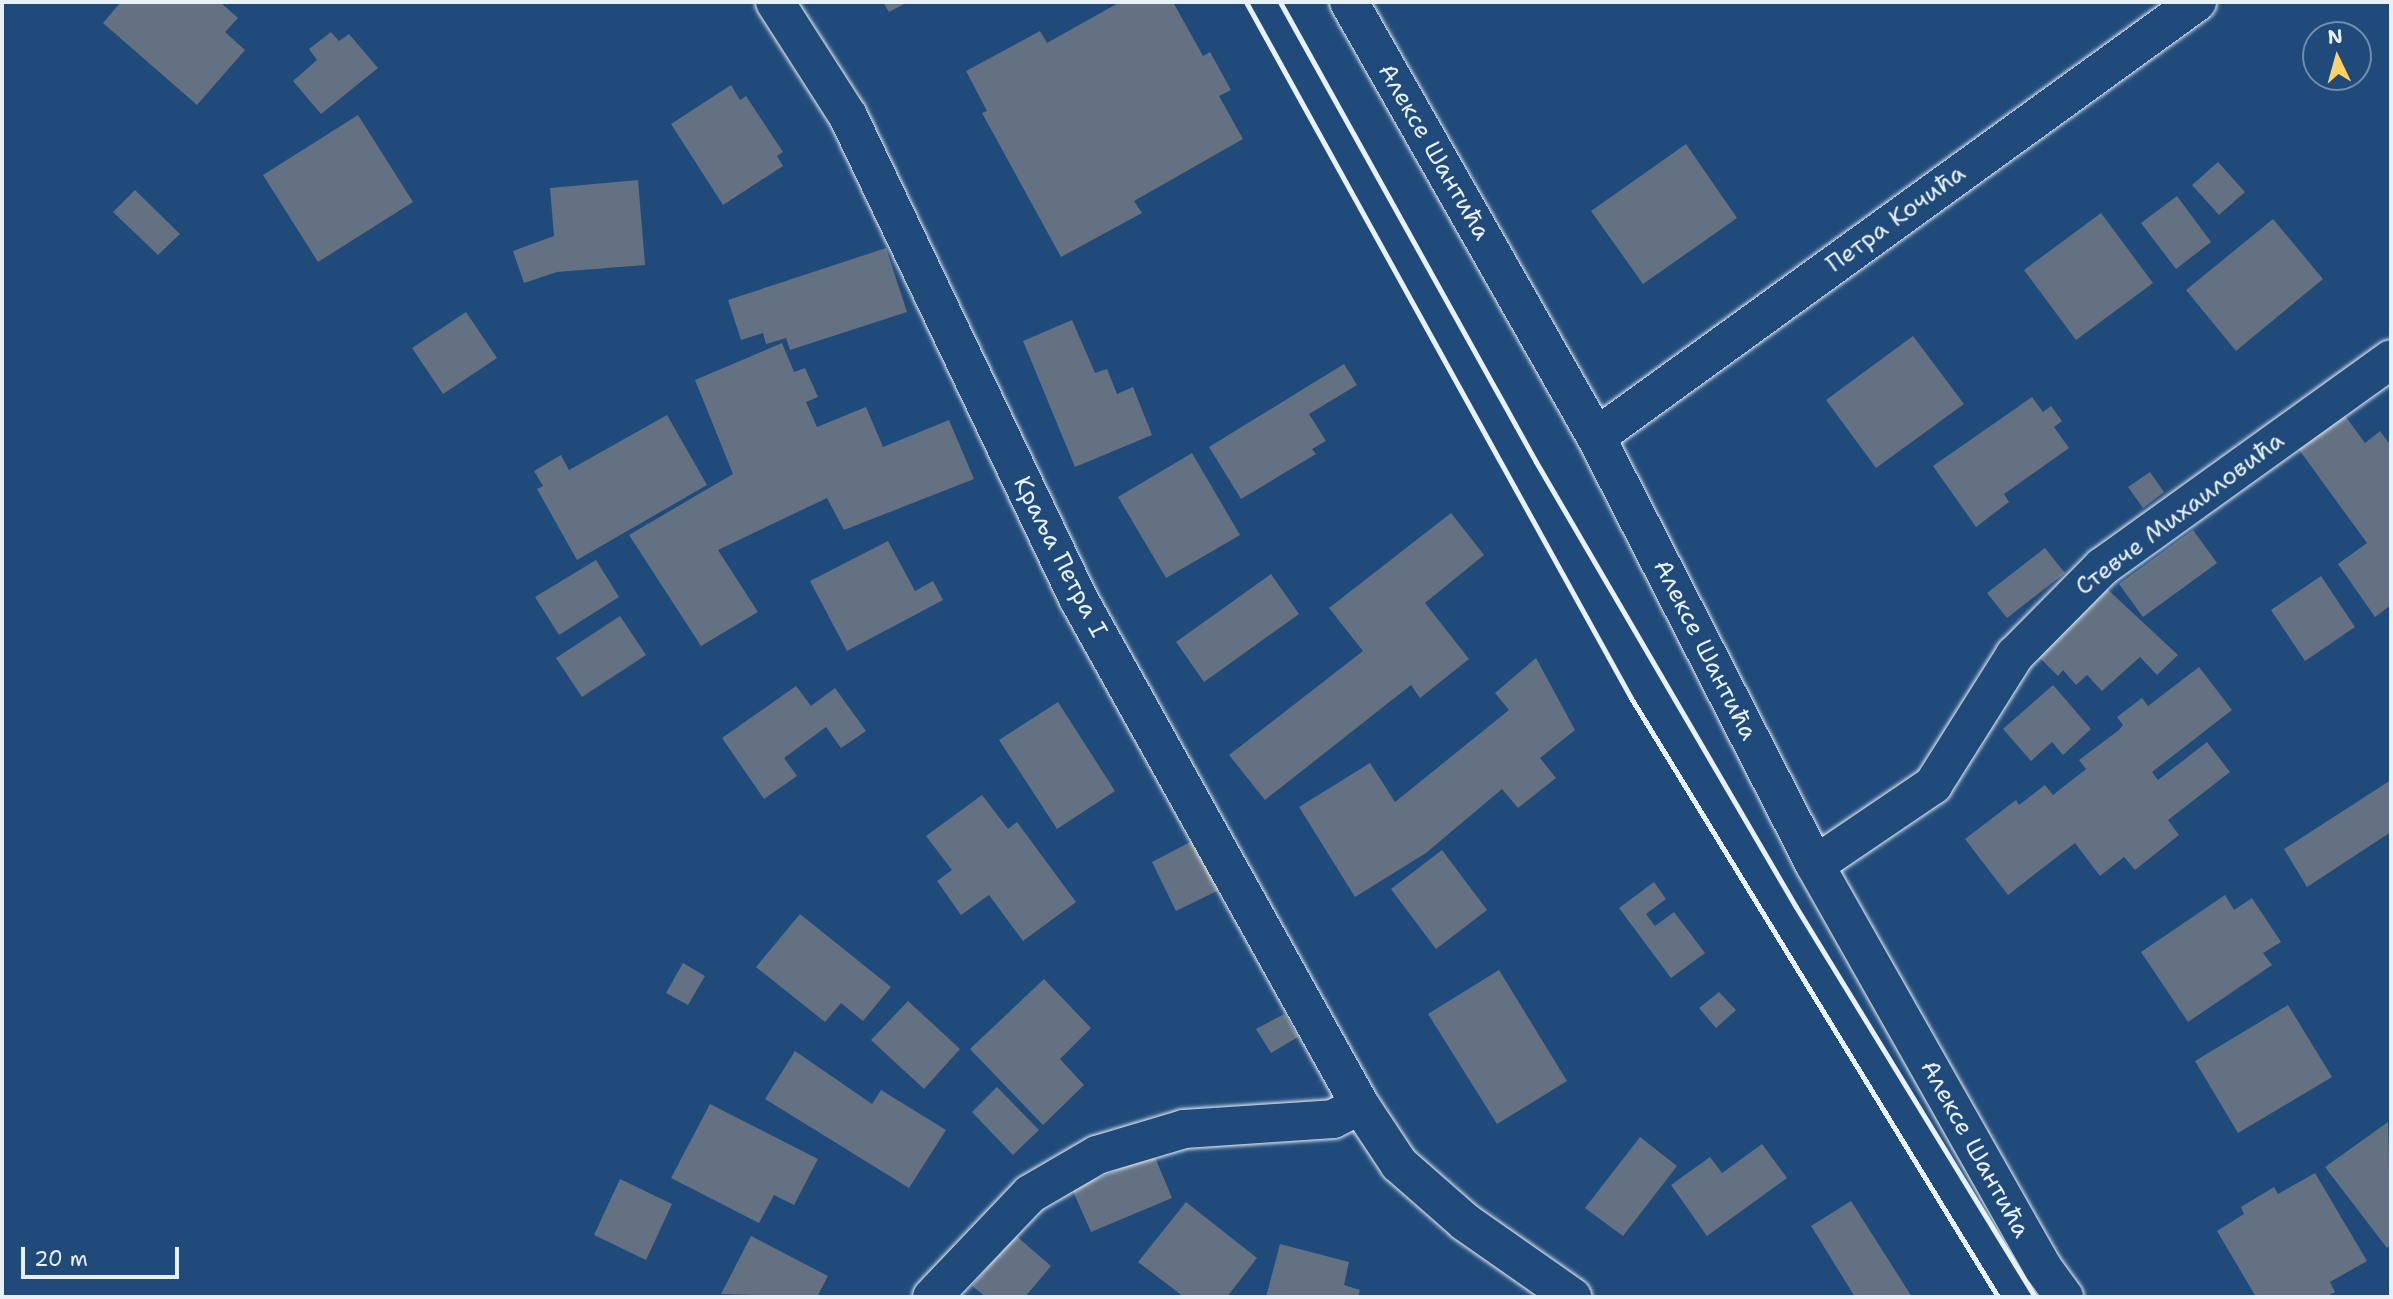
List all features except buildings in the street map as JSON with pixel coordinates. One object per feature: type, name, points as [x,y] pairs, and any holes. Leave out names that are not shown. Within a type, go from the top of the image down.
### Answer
[{"type":"street","name":"Краља Петра I","points":[[775,2],[848,116],[1078,598],[1360,1105],[1399,1164],[1465,1222],[1572,1297]]},
{"type":"street","name":"Алексе Шантића","points":[[1349,2],[1597,436],[1815,865],[2043,1268],[2064,1297]]},
{"type":"street","name":"Петра Кочића","points":[[1597,436],[2196,2]]},
{"type":"street","name":"Стевче Михаиловића","points":[[1815,865],[1933,785],[2015,655],[2102,566],[2391,359]]},
{"type":"street","points":[[932,1297],[1030,1195],[1097,1155],[1184,1129],[1334,1119],[1360,1105]]},
{"type":"railway","points":[[1246,2],[1631,698],[1998,1297]]},
{"type":"railway","points":[[1280,2],[1536,462],[1796,907],[2035,1297]]}]
